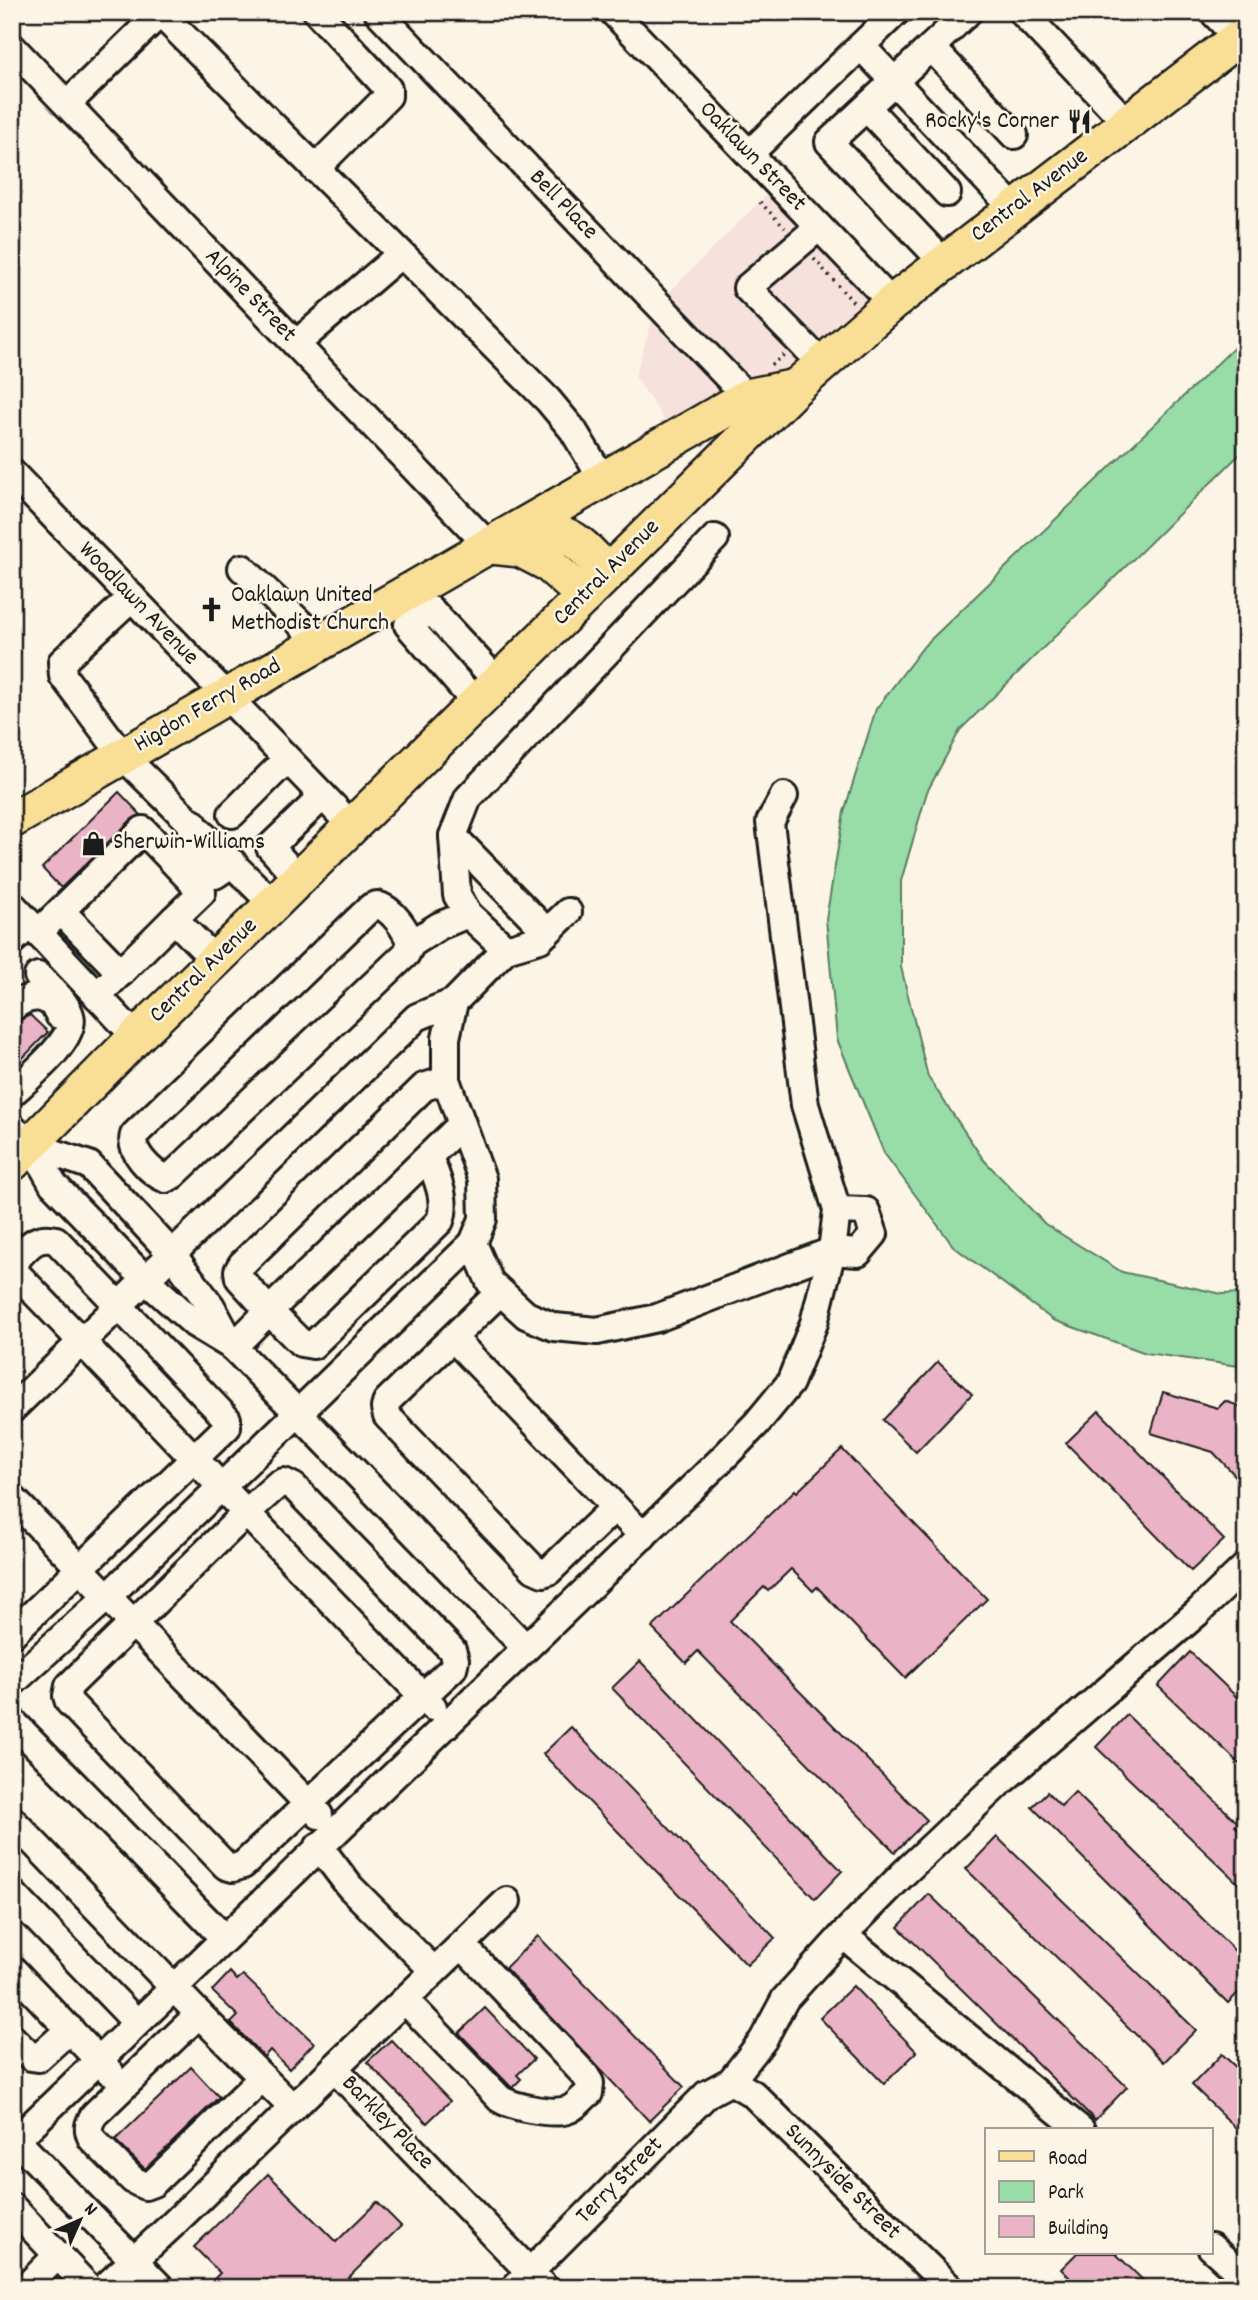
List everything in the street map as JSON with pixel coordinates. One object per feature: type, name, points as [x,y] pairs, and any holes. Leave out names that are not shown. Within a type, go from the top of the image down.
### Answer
[{"type":"main road","name":"Central Avenue","points":[[18,1145],[216,961],[596,584],[783,376],[812,354],[892,303],[1242,35]]},
{"type":"main road","points":[[488,545],[783,376]]},
{"type":"main road","points":[[488,545],[537,532],[558,533],[575,538],[596,584]]},
{"type":"main road","name":"Higdon Ferry Road","points":[[12,820],[488,545]]},
{"type":"street","points":[[316,169],[388,96],[388,89],[317,12]]},
{"type":"street","name":"Bell Place","points":[[378,12],[747,397]]},
{"type":"street","name":"Oaklawn Street","points":[[613,12],[749,154],[809,235],[892,303]]},
{"type":"street","points":[[749,154],[896,12]]},
{"type":"street","points":[[944,263],[829,142],[968,12]]},
{"type":"street","points":[[1022,12],[1127,123]]},
{"type":"street","points":[[1213,12],[1242,35]]},
{"type":"street","points":[[67,104],[160,13],[548,400],[573,430],[603,480]]},
{"type":"street","points":[[861,46],[1013,208]]},
{"type":"street","name":"Alpine Street","points":[[12,47],[488,545]]},
{"type":"street","points":[[932,47],[1014,135]]},
{"type":"street","points":[[867,108],[947,193]]},
{"type":"street","points":[[809,235],[747,288],[812,354]]},
{"type":"street","points":[[296,344],[401,254]]},
{"type":"street","name":"Woodlawn Avenue","points":[[12,473],[352,826]]},
{"type":"street","points":[[506,949],[463,904],[453,836],[468,798],[520,760],[716,538]]},
{"type":"street","points":[[242,568],[320,642]]},
{"type":"street","points":[[132,597],[62,662],[63,676],[123,755],[273,904]]},
{"type":"street","points":[[232,814],[287,759]]},
{"type":"street","points":[[299,879],[270,847],[323,796]]},
{"type":"street","points":[[161,2288],[14,2138],[643,1536],[757,1423],[790,1383],[814,1323],[832,1251],[836,1210],[804,1105],[770,822],[784,796]]},
{"type":"street","points":[[298,820],[327,850]]},
{"type":"street","points":[[97,996],[202,892],[143,831],[61,911],[23,926],[60,956],[97,996],[136,1037]]},
{"type":"street","points":[[453,836],[547,932]]},
{"type":"street","points":[[409,938],[384,906],[371,907],[134,1135],[132,1143],[135,1151],[159,1176],[166,1179],[173,1175],[406,954],[409,938],[463,904]]},
{"type":"street","points":[[61,911],[121,973]]},
{"type":"street","points":[[12,1409],[417,1017],[454,1002],[506,949],[540,939],[568,912]]},
{"type":"street","points":[[174,919],[216,961]]},
{"type":"street","points":[[12,999],[60,956]]},
{"type":"street","points":[[12,1093],[65,1040],[71,1026],[70,1015],[60,999],[38,976]]},
{"type":"street","points":[[12,1008],[22,1000],[38,996],[51,1002],[60,1018],[54,1051]]},
{"type":"street","points":[[12,1683],[222,1488],[473,1243],[483,1219],[482,1179],[446,1080],[446,1038],[454,1002]]},
{"type":"street","points":[[429,1157],[442,1195],[443,1211],[440,1221],[313,1345],[301,1343],[239,1278],[238,1271],[242,1264],[424,1087],[446,1080]]},
{"type":"street","points":[[233,1347],[462,1124]]},
{"type":"street","points":[[18,1145],[89,1165],[172,1254],[211,1306],[233,1347]]},
{"type":"street","points":[[18,1145],[146,1280],[194,1324],[233,1347],[525,1647]]},
{"type":"street","points":[[473,1243],[490,1282],[526,1315],[554,1327],[597,1331],[657,1318],[832,1251],[858,1253],[874,1234],[866,1211],[836,1210]]},
{"type":"street","points":[[12,1263],[37,1239],[46,1237],[56,1240],[227,1419],[227,1427],[12,1634]]},
{"type":"street","points":[[12,1269],[448,1722]]},
{"type":"street","points":[[499,1293],[387,1401],[387,1416],[524,1560],[543,1573],[549,1571],[615,1507]]},
{"type":"street","points":[[454,1339],[643,1536]]},
{"type":"street","points":[[284,1482],[294,1487],[452,1650],[455,1660],[453,1668],[309,1804],[243,1865],[233,1868],[226,1866],[69,1702],[67,1696],[69,1686],[246,1513],[277,1485],[284,1482]]},
{"type":"street","points":[[12,1498],[309,1804],[350,1887],[435,1971]]},
{"type":"street","name":"Terry Street","points":[[530,2283],[707,2094],[731,2081],[763,2040],[785,1999],[843,1935],[998,1785],[1196,1614],[1246,1566]]},
{"type":"street","points":[[12,1721],[224,1938]]},
{"type":"street","points":[[385,1730],[411,1758]]},
{"type":"street","points":[[12,1820],[293,2108]]},
{"type":"street","points":[[270,1839],[297,1868]]},
{"type":"street","points":[[12,1893],[137,2023]]},
{"type":"street","points":[[334,2068],[507,1901]]},
{"type":"street","points":[[843,1935],[1079,2128]]},
{"type":"street","points":[[405,2000],[500,2099],[510,2105],[561,2111],[570,2109],[589,2092],[590,2083],[585,2075],[462,1945]]},
{"type":"street","points":[[12,1969],[124,2086]]},
{"type":"street","points":[[199,2014],[94,2115],[88,2124],[92,2139],[133,2180],[145,2186],[153,2183],[262,2078]]},
{"type":"street","points":[[12,2038],[31,2057],[38,2059],[70,2029]]},
{"type":"street","name":"Barkley Place","points":[[104,2288],[334,2068],[530,2283]]},
{"type":"street","name":"Sunnyside Street","points":[[731,2081],[753,2094],[950,2288]]},
{"type":"street","points":[[16,2218],[58,2255],[89,2288]]},
{"type":"street","points":[[1212,2248],[1246,2279]]},
{"type":"street","points":[[25,2288],[58,2255]]},
{"type":"path","points":[[760,202],[809,235],[857,306]]},
{"type":"path","points":[[783,376],[812,354]]},
{"type":"shaded area","points":[[777,184],[892,303],[796,387],[676,438],[635,376],[657,304]]},
{"type":"green space","points":[[1246,336],[1246,448],[960,730],[927,792],[901,881],[901,967],[928,1077],[983,1159],[1045,1224],[1122,1272],[1222,1294],[1246,1293],[1246,1367],[1146,1353],[1053,1320],[954,1247],[884,1153],[837,1039],[826,919],[844,812],[876,709],[924,646]]},
{"type":"building","name":"Sherwin-Williams","points":[[119,792],[141,815],[132,819],[61,888],[42,868]]},
{"type":"building","points":[[30,1015],[48,1032],[12,1069],[12,1024]]},
{"type":"building","points":[[938,1362],[972,1394],[916,1452],[883,1420]]},
{"type":"building","points":[[1163,1392],[1218,1408],[1225,1401],[1239,1406],[1246,1413],[1246,1487],[1213,1452],[1151,1433]]},
{"type":"building","points":[[1099,1411],[1224,1540],[1191,1571],[1066,1443]]},
{"type":"building","points":[[842,1449],[987,1599],[905,1678],[817,1587],[813,1591],[791,1569],[768,1591],[764,1587],[730,1621],[927,1820],[895,1852],[698,1651],[686,1663],[652,1628],[795,1490],[797,1492]]},
{"type":"building","points":[[1190,1652],[1246,1706],[1246,1770],[1158,1686]]},
{"type":"building","points":[[640,1661],[842,1871],[815,1899],[612,1688]]},
{"type":"building","points":[[1127,1715],[1238,1823],[1235,1826],[1246,1836],[1246,1891],[1096,1747]]},
{"type":"building","points":[[571,1727],[775,1938],[747,1965],[543,1754]]},
{"type":"building","points":[[1047,1792],[1061,1806],[1075,1792],[1246,1962],[1246,1985],[1228,2003],[1032,1807]]},
{"type":"building","points":[[997,1837],[1196,2030],[1164,2062],[966,1869]]},
{"type":"building","points":[[929,1894],[1127,2087],[1095,2120],[898,1927]]},
{"type":"building","points":[[538,1936],[684,2087],[649,2121],[505,1968]]},
{"type":"building","points":[[230,1972],[237,1980],[243,1975],[314,2043],[289,2069],[270,2050],[264,2057],[231,2023],[238,2016],[212,1991]]},
{"type":"building","points":[[853,1986],[917,2052],[884,2084],[820,2018]]},
{"type":"building","points":[[485,2008],[534,2059],[517,2075],[521,2079],[512,2088],[459,2033]]},
{"type":"building","points":[[391,2040],[450,2101],[427,2123],[367,2062]]},
{"type":"building","points":[[1222,2054],[1246,2077],[1246,2138],[1192,2085]]},
{"type":"building","points":[[191,2067],[219,2097],[145,2169],[115,2140]]},
{"type":"building","points":[[268,2174],[336,2242],[377,2202],[401,2226],[338,2288],[205,2288],[220,2273],[194,2247]]},
{"type":"building","points":[[1076,2254],[1116,2254],[1151,2288],[1080,2288],[1061,2269]]},
{"type":"place","name":"Rocky's Corner","points":[[1079,122]]},
{"type":"place","name":"Oaklawn United Methodist Church","points":[[211,610]]},
{"type":"place","name":"Sherwin-Williams","points":[[93,843]]}]
